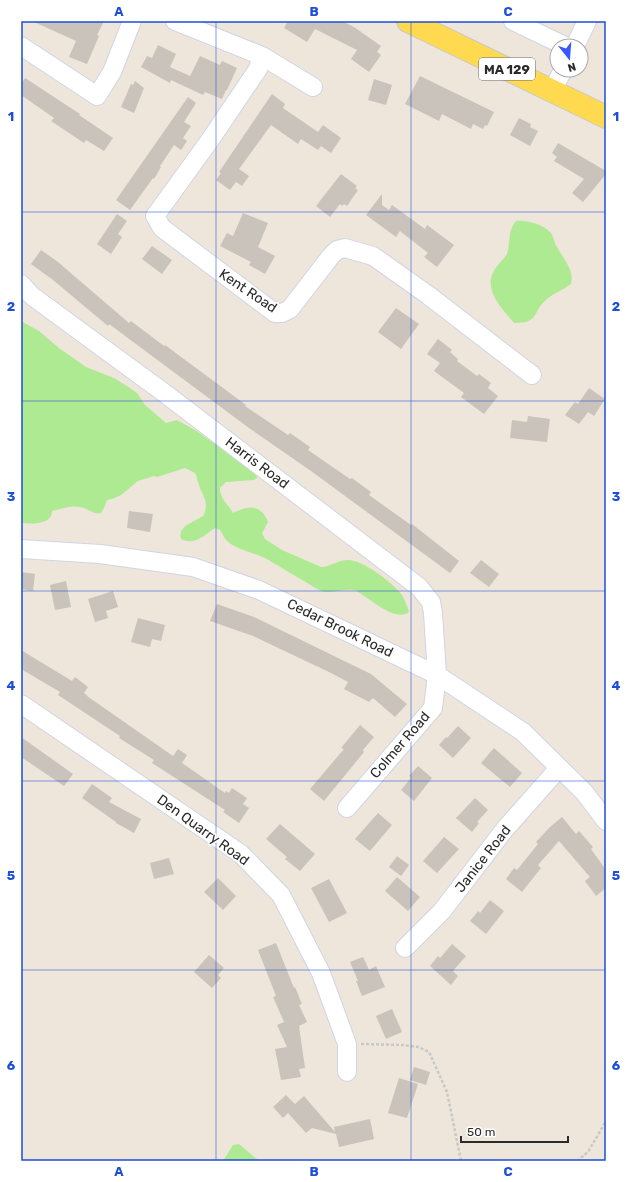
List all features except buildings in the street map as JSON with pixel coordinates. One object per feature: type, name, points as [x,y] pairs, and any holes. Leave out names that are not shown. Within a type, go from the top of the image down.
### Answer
[{"type":"main road","name":"MA 129","points":[[408,21],[606,117]]},
{"type":"street","points":[[21,46],[97,96],[112,72],[132,21]]},
{"type":"street","points":[[175,21],[262,56],[312,87]]},
{"type":"street","points":[[512,21],[549,38]]},
{"type":"street","points":[[579,38],[587,21]]},
{"type":"street","name":"Kent Road","points":[[262,56],[258,69],[210,140],[155,216],[162,228],[274,313],[282,313],[290,309],[337,250],[345,248],[373,256],[428,295],[532,375]]},
{"type":"street","points":[[552,91],[559,78]]},
{"type":"street","name":"Harris Road","points":[[21,284],[32,296],[169,396],[419,587],[431,602],[434,613],[436,675]]},
{"type":"street","name":"Cedar Brook Road","points":[[21,549],[100,554],[193,567],[259,590],[436,675],[523,732],[584,792],[606,821]]},
{"type":"street","name":"Colmer Road","points":[[347,808],[433,708],[436,675]]},
{"type":"street","name":"Den Quarry Road","points":[[21,704],[241,854],[281,895],[321,973],[347,1044],[347,1072]]},
{"type":"street","name":"Janice Road","points":[[405,948],[442,911],[505,830],[560,768]]},
{"type":"path","points":[[347,1044],[403,1045],[418,1047],[429,1052],[447,1092],[461,1161]]},
{"type":"path","points":[[577,1161],[588,1152],[606,1121]]},
{"type":"green space","points":[[516,221],[534,223],[544,227],[551,233],[570,269],[572,279],[571,284],[550,297],[542,304],[532,319],[523,323],[514,323],[504,311],[495,298],[491,283],[495,269],[507,254],[511,229]]},
{"type":"green space","points":[[21,321],[39,331],[59,348],[86,367],[114,378],[130,388],[137,393],[145,405],[166,423],[177,420],[195,430],[212,442],[225,448],[256,473],[257,478],[254,480],[226,482],[220,488],[220,492],[233,513],[248,508],[258,509],[262,512],[268,522],[262,533],[265,539],[282,550],[321,567],[348,560],[354,561],[369,568],[384,578],[402,595],[409,612],[396,614],[389,612],[355,590],[327,592],[319,590],[265,558],[231,544],[226,540],[220,530],[215,528],[199,539],[186,541],[181,539],[182,530],[184,527],[204,515],[206,507],[205,498],[195,473],[185,468],[157,477],[154,476],[138,481],[121,495],[107,500],[101,513],[95,513],[80,507],[70,507],[52,511],[49,519],[40,523],[21,523]]},
{"type":"green space","points":[[239,1144],[259,1161],[223,1161],[233,1145]]}]
